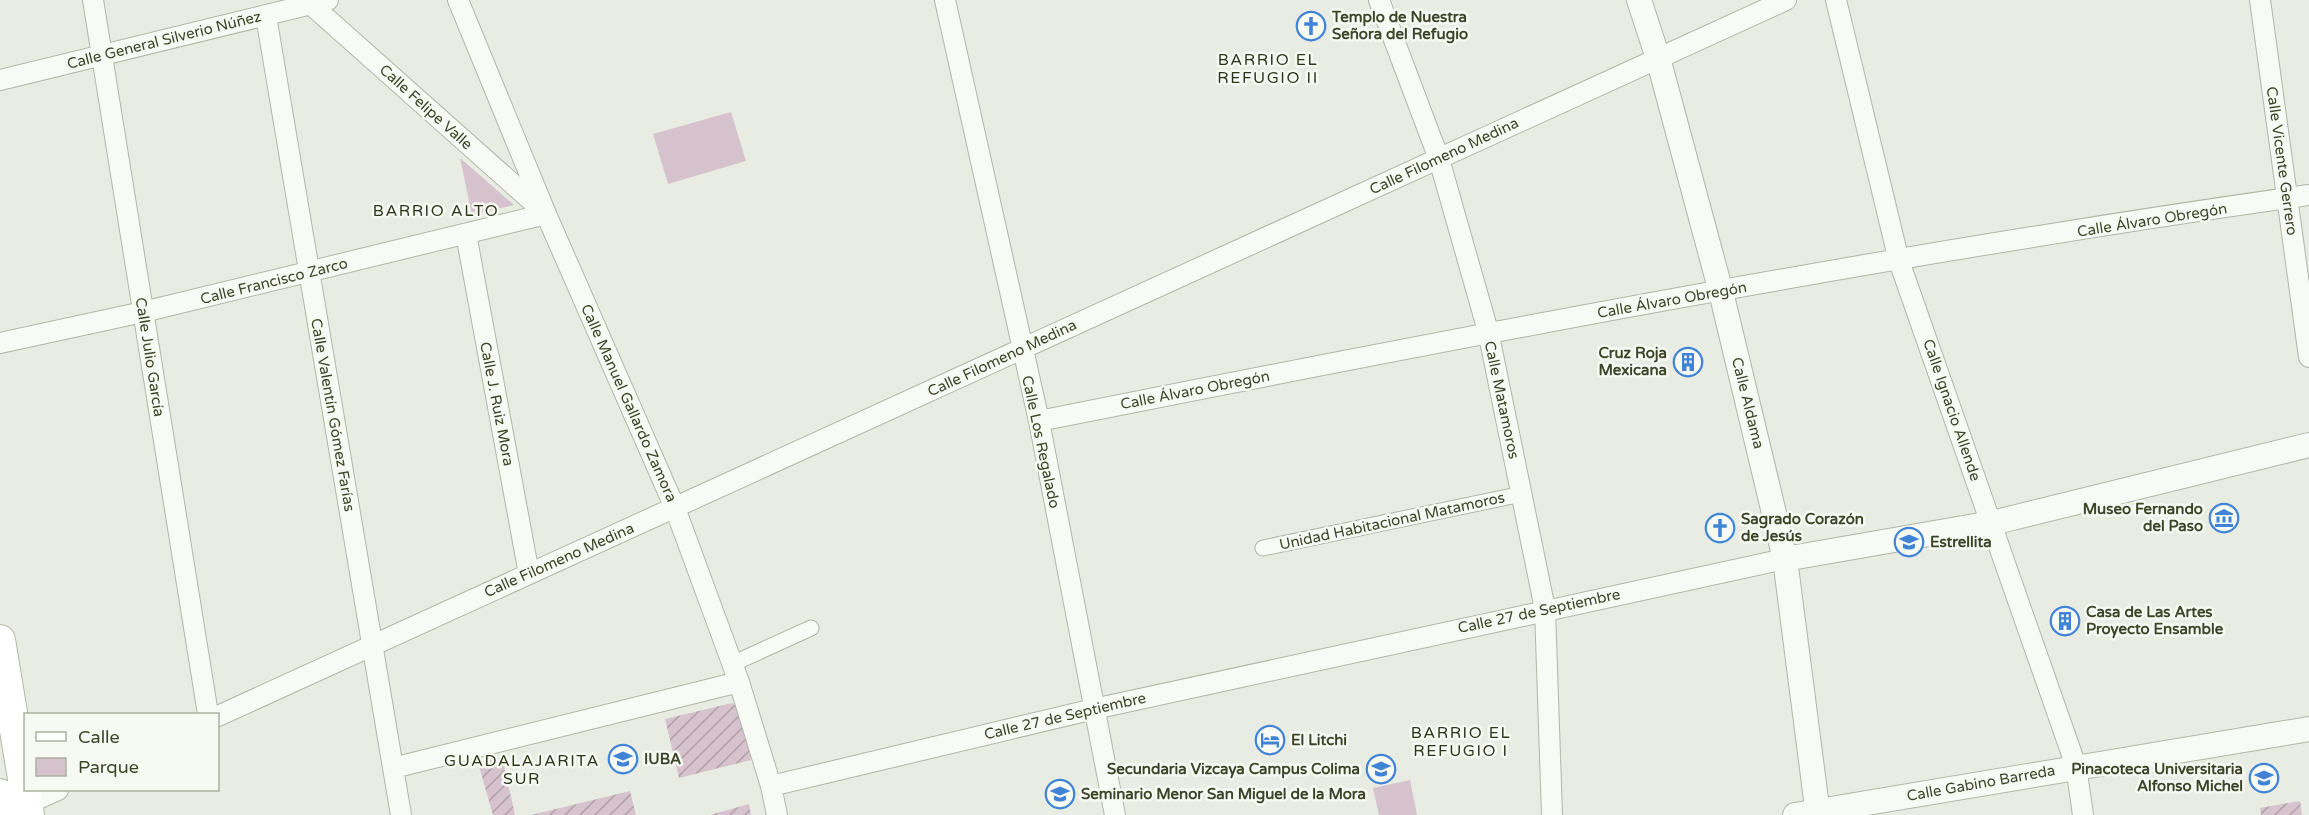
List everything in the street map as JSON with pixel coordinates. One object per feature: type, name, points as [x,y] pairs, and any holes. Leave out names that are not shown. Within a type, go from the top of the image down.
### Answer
[{"type":"main road","points":[[0,639],[11,809]]},
{"type":"street","name":"Calle Julio García","points":[[93,0],[208,713]]},
{"type":"street","name":"Calle Manuel Gallardo Zamora","points":[[458,0],[546,214],[675,508],[735,673],[771,786],[777,815]]},
{"type":"street","name":"Calle Los Regalado","points":[[945,0],[1039,421],[1115,815]]},
{"type":"street","name":"Calle Matamoros","points":[[1379,0],[1439,159],[1488,331],[1545,609],[1551,815]]},
{"type":"street","name":"Calle Aldama","points":[[1639,0],[1658,58],[1721,292],[1785,559],[1810,814]]},
{"type":"street","name":"Calle Filomeno Medina","points":[[219,716],[1786,0]]},
{"type":"street","name":"Calle Ignacio Allende","points":[[1836,0],[1899,261],[2076,766],[2083,815]]},
{"type":"street","name":"Calle Vicente Gerrero","points":[[2260,0],[2309,357]]},
{"type":"street","name":"Calle General Silverio Núñez","points":[[0,80],[266,16],[315,1]]},
{"type":"street","name":"Calle Felipe Valle","points":[[315,1],[546,214]]},
{"type":"street","name":"Calle Valentín Gómez Farías","points":[[266,16],[401,815]]},
{"type":"street","name":"Calle Álvaro Obregón","points":[[1039,421],[1488,331],[1899,261],[2309,195]]},
{"type":"street","name":"Calle Francisco Zarco","points":[[0,343],[143,312],[546,214]]},
{"type":"street","name":"Calle J. Ruiz Mora","points":[[466,234],[529,574]]},
{"type":"street","name":"Calle 27 de Septiembre","points":[[771,786],[1094,709],[1545,609],[1785,559],[1992,523],[2309,445]]},
{"type":"street","name":"Unidad Habitacional Matamoros","points":[[1263,548],[1522,494]]},
{"type":"street","points":[[393,768],[735,673],[811,628]]},
{"type":"street","name":"Calle Gabino Barreda","points":[[1810,814],[2076,766],[2309,729]]},
{"type":"street","points":[[11,809],[53,791]]},
{"type":"green space","points":[[731,112],[746,161],[668,184],[653,134]]},
{"type":"green space","points":[[460,158],[514,205],[472,215]]},
{"type":"green space","points":[[732,703],[741,709],[751,760],[679,778],[665,719]]},
{"type":"green space","points":[[502,757],[515,815],[493,815],[478,763]]},
{"type":"green space","points":[[1410,780],[1417,815],[1379,815],[1373,788]]},
{"type":"green space","points":[[630,791],[636,815],[531,815]]},
{"type":"green space","points":[[2300,801],[2302,815],[2261,815],[2260,808]]},
{"type":"green space","points":[[749,804],[751,815],[710,815]]},
{"type":"place","name":"Templo de Nuestra Señora del Refugio","points":[[1311,26]]},
{"type":"place","name":"Cruz Roja Mexicana","points":[[1688,362]]},
{"type":"place","name":"Museo Fernando del Paso","points":[[2224,518]]},
{"type":"place","name":"Sagrado Corazón de Jesús","points":[[1720,528]]},
{"type":"place","name":"Estrellita","points":[[1909,542]]},
{"type":"place","name":"Casa de Las Artes Proyecto Ensamble","points":[[2065,621]]},
{"type":"place","name":"El Litchi","points":[[1270,740]]},
{"type":"place","name":"IUBA","points":[[623,759]]},
{"type":"place","name":"Secundaria Vizcaya Campus Colima","points":[[1381,769]]},
{"type":"place","name":"Pinacoteca Universitaria Alfonso Michel","points":[[2264,778]]},
{"type":"place","name":"Seminario Menor San Miguel de la Mora","points":[[1060,794]]},
{"type":"district","name":"BARRIO EL REFUGIO II","points":[[1268,69]]},
{"type":"district","name":"BARRIO ALTO","points":[[436,211]]},
{"type":"district","name":"BARRIO EL REFUGIO I","points":[[1461,742]]},
{"type":"district","name":"GUADALAJARITA SUR","points":[[522,770]]}]
